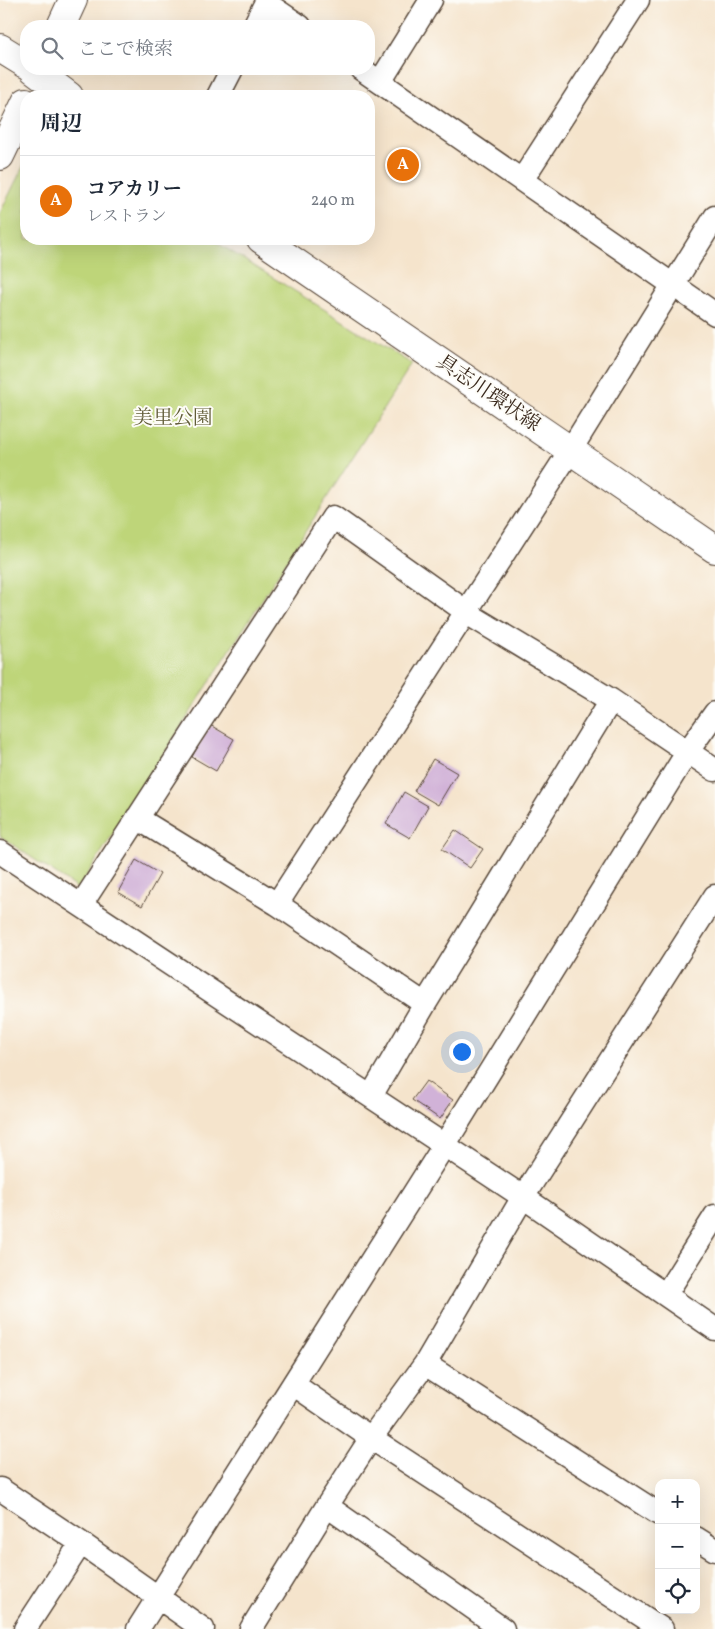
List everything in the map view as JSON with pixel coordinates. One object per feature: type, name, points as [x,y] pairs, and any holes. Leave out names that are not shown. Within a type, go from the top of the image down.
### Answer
[{"type":"main road","points":[[65,20],[73,0]]},
{"type":"main road","points":[[0,48],[20,63]]},
{"type":"main road","points":[[36,75],[59,90]]},
{"type":"main road","points":[[0,156],[20,114]]},
{"type":"main road","name":"具志川環状線","points":[[269,245],[715,550]]},
{"type":"street","points":[[380,82],[431,0]]},
{"type":"street","points":[[522,180],[638,0]]},
{"type":"street","points":[[257,20],[267,1],[292,20]]},
{"type":"street","points":[[221,90],[229,75]]},
{"type":"street","points":[[370,75],[715,314]]},
{"type":"street","points":[[277,904],[570,450],[715,217]]},
{"type":"street","points":[[81,905],[333,517],[465,612],[610,700],[715,770]]},
{"type":"street","points":[[371,1096],[610,700]]},
{"type":"street","points":[[138,1629],[445,1144],[688,751],[715,713]]},
{"type":"street","points":[[137,818],[277,904],[425,1004]]},
{"type":"street","points":[[0,852],[523,1196],[715,1329]]},
{"type":"street","points":[[251,1629],[371,1438],[425,1364],[523,1196],[715,896]]},
{"type":"street","points":[[666,1294],[715,1216]]},
{"type":"street","points":[[425,1364],[655,1511]]},
{"type":"street","points":[[293,1384],[371,1438],[662,1629]]},
{"type":"street","points":[[0,1489],[81,1543],[203,1629]]},
{"type":"street","points":[[327,1506],[503,1629]]},
{"type":"street","points":[[700,1541],[715,1550]]},
{"type":"street","points":[[25,1629],[81,1543]]},
{"type":"green space","name":"美里公園","points":[[20,173],[20,245],[221,245],[412,364],[78,889],[0,836],[0,213]]},
{"type":"building","points":[[210,725],[234,739],[216,771],[192,757]]},
{"type":"building","points":[[433,759],[457,773],[438,805],[414,791]]},
{"type":"building","points":[[404,792],[428,806],[410,838],[386,824]]},
{"type":"building","points":[[455,830],[483,849],[470,868],[442,849]]},
{"type":"building","points":[[136,860],[160,874],[142,906],[118,892]]},
{"type":"building","points":[[426,1081],[453,1100],[440,1119],[412,1100]]},
{"type":"place","name":"コアカリー","points":[[403,165]]}]
